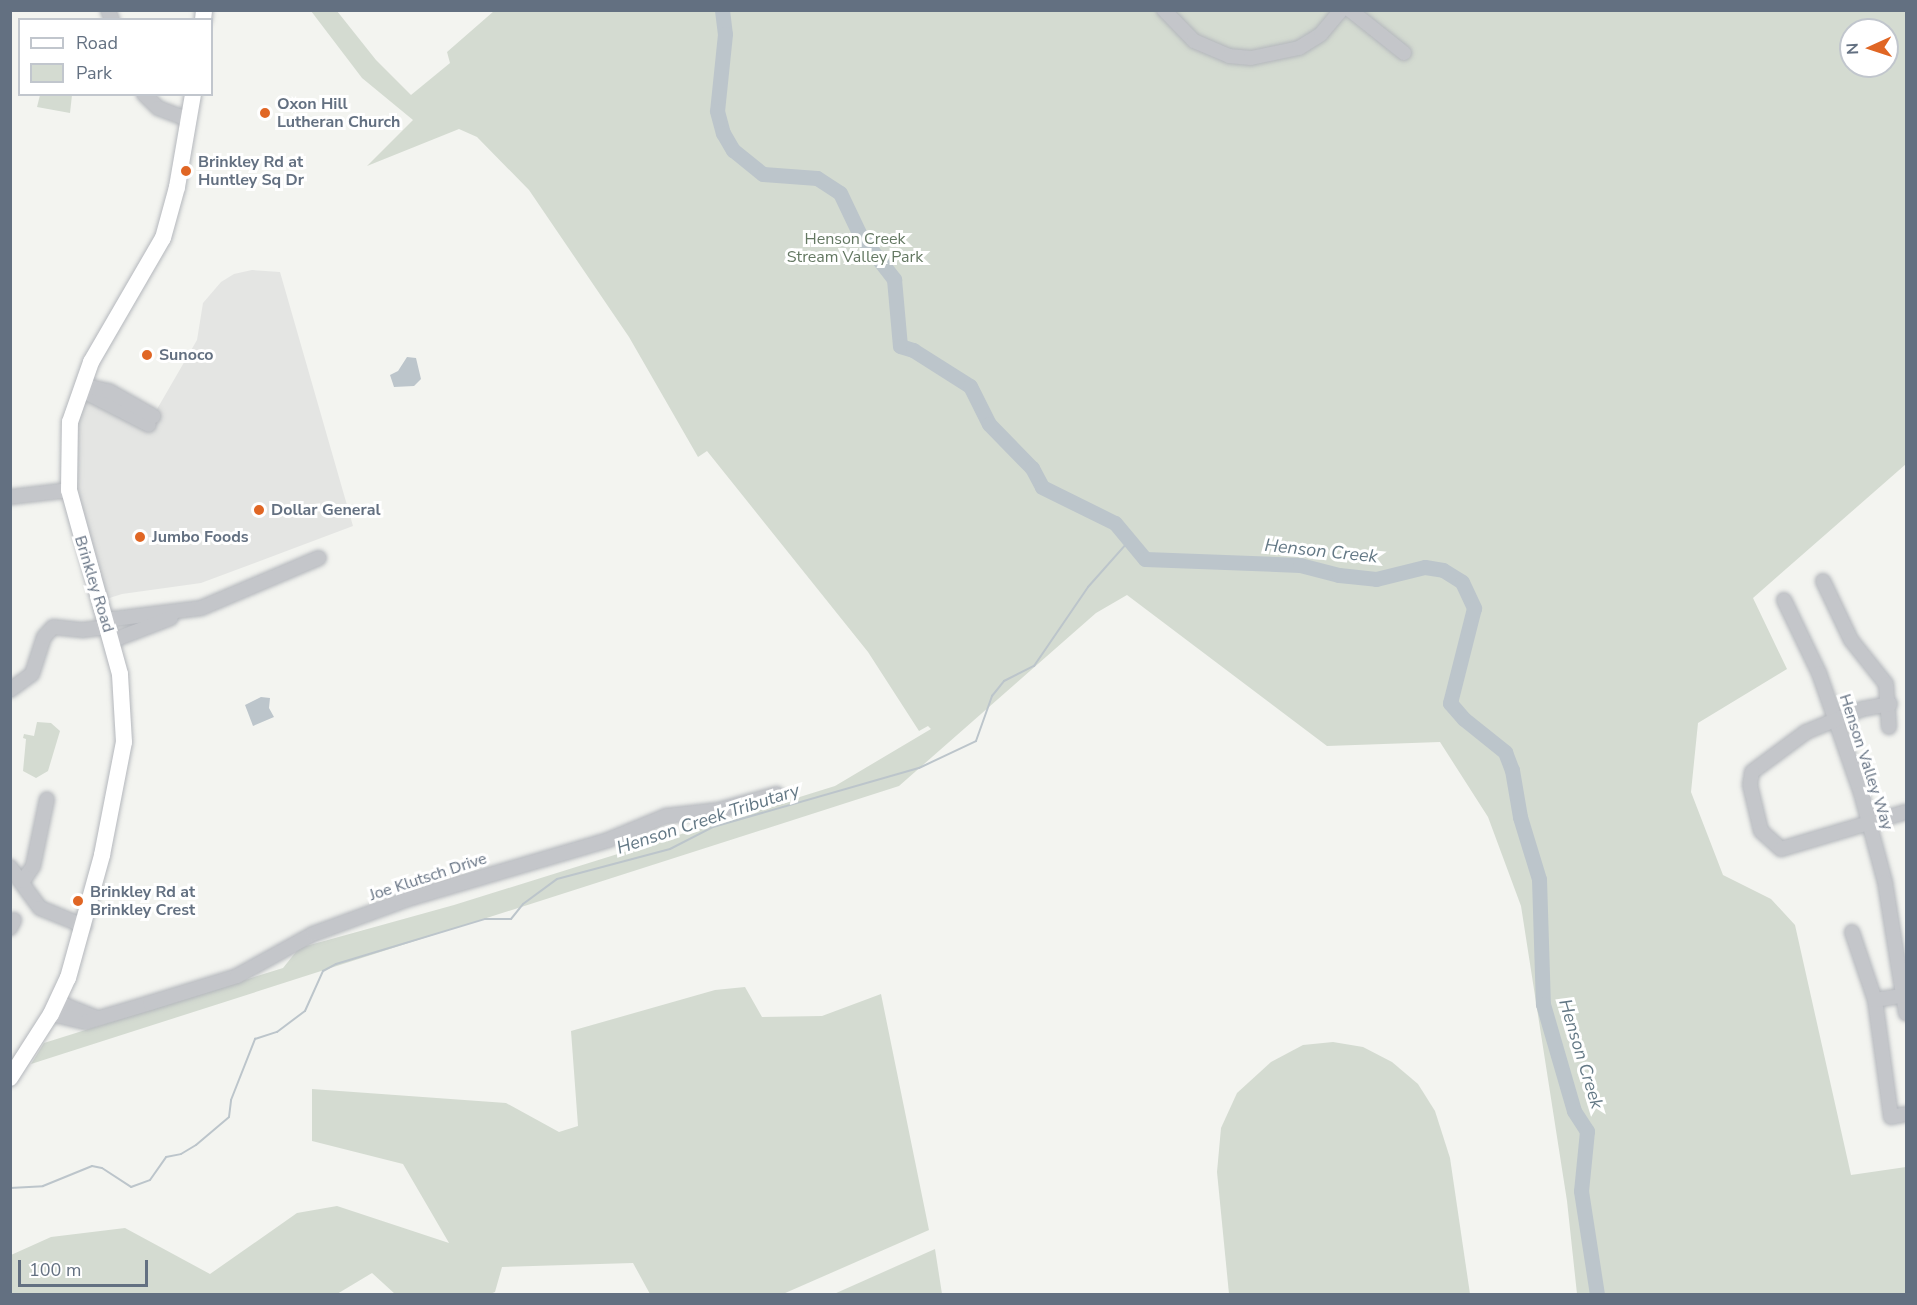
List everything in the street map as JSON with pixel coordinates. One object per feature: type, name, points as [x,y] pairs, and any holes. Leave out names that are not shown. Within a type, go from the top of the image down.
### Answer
[{"type":"main road","name":"Brinkley Road","points":[[10,1078],[54,1008],[84,926],[114,801],[124,742],[122,686],[69,490],[68,434],[82,385],[98,349],[158,252],[174,204],[193,96]]},
{"type":"street","points":[[1164,10],[1194,42],[1229,56],[1251,58],[1299,48],[1321,34],[1341,10]]},
{"type":"street","points":[[1350,10],[1404,52]]},
{"type":"street","points":[[146,96],[158,108],[189,120]]},
{"type":"street","points":[[82,385],[109,391],[151,421]]},
{"type":"street","points":[[10,497],[69,490]]},
{"type":"street","points":[[10,690],[32,674],[44,637],[53,627],[82,630],[108,629],[189,610],[237,595],[319,558]]},
{"type":"street","points":[[1823,581],[1851,640],[1886,684],[1890,704],[1889,727]]},
{"type":"street","name":"Henson Valley Way","points":[[1784,600],[1836,718],[1871,825],[1892,914],[1906,1013]]},
{"type":"street","points":[[108,629],[189,610]]},
{"type":"street","points":[[1890,704],[1836,718],[1806,732],[1752,772],[1750,786],[1761,831],[1781,849],[1871,825],[1906,813]]},
{"type":"street","name":"Joe Klutsch Drive","points":[[54,1008],[81,1023],[237,976],[313,934],[408,899],[608,840],[666,816],[719,810],[777,794]]},
{"type":"street","points":[[23,881],[33,866],[47,799]]},
{"type":"street","points":[[10,867],[45,912],[84,926]]},
{"type":"street","points":[[1852,932],[1875,1000],[1891,1117],[1906,1114]]},
{"type":"street","points":[[1875,1000],[1905,995]]},
{"type":"shaded area","points":[[252,270],[280,272],[353,526],[201,583],[122,594],[100,601],[75,518],[76,400],[91,395],[153,416],[197,340],[203,303],[221,282],[234,274]]},
{"type":"shaded area","points":[[407,357],[416,358],[421,379],[414,386],[394,387],[390,375],[398,371]]},
{"type":"shaded area","points":[[261,697],[270,698],[269,708],[274,717],[253,726],[245,705]]},
{"type":"green space","name":"Henson Creek Stream Valley Park","points":[[311,11],[337,11],[376,60],[411,95],[450,63],[447,52],[494,11],[1906,11],[1906,464],[1753,598],[1787,669],[1698,723],[1691,792],[1723,875],[1771,899],[1795,925],[1851,1175],[1906,1167],[1906,1294],[1577,1294],[1567,1201],[1521,906],[1488,817],[1440,742],[1327,746],[1127,595],[1096,613],[899,786],[31,1064],[44,1043],[283,968],[299,948],[454,905],[835,786],[931,729],[928,726],[919,731],[868,652],[707,451],[698,457],[629,337],[529,190],[477,137],[459,129],[367,166],[413,120],[362,78]]},
{"type":"green space","points":[[40,96],[72,96],[70,113],[37,107]]},
{"type":"green space","points":[[37,722],[51,723],[60,731],[48,771],[36,778],[23,771],[26,739],[23,738],[24,734],[34,736]]},
{"type":"green space","points":[[745,987],[762,1017],[822,1016],[881,994],[929,1230],[783,1294],[650,1294],[633,1263],[502,1267],[495,1292],[490,1294],[395,1294],[372,1273],[337,1294],[11,1294],[11,1255],[51,1237],[125,1228],[210,1274],[297,1213],[337,1206],[449,1243],[403,1164],[312,1141],[312,1089],[506,1103],[559,1132],[578,1126],[571,1031],[715,990]]},
{"type":"green space","points":[[1333,1042],[1363,1047],[1392,1062],[1418,1084],[1435,1111],[1450,1158],[1470,1294],[1229,1294],[1217,1172],[1221,1128],[1237,1093],[1271,1062],[1303,1045]]},
{"type":"green space","points":[[935,1249],[942,1294],[834,1294]]},
{"type":"waterway","name":"Henson Creek","points":[[722,10],[725,34],[717,111],[723,133],[733,150],[763,174],[817,178],[840,193],[860,235],[894,279],[900,346],[913,350],[970,386],[989,424],[1032,468],[1042,487],[1115,523],[1145,559],[1300,565],[1339,575],[1376,579],[1425,567],[1443,570],[1462,582],[1474,608],[1450,703],[1464,719],[1505,752],[1512,770],[1520,817],[1539,879],[1543,1004],[1574,1111],[1587,1131],[1581,1191],[1597,1294]]},
{"type":"waterway","name":"Henson Creek Tributary","points":[[10,1188],[43,1186],[92,1166],[102,1168],[131,1187],[150,1180],[166,1157],[181,1154],[196,1145],[229,1117],[231,1100],[255,1039],[277,1032],[305,1011],[323,971],[336,964],[485,919],[511,919],[523,904],[557,879],[670,849],[713,827],[919,768],[976,741],[992,696],[1004,681],[1034,666],[1088,587],[1128,542]]},
{"type":"place","name":"Oxon Hill Lutheran Church","points":[[265,113]]},
{"type":"place","name":"Brinkley Rd at Huntley Sq Dr","points":[[186,171]]},
{"type":"place","name":"Sunoco","points":[[147,355]]},
{"type":"place","name":"Dollar General","points":[[259,510]]},
{"type":"place","name":"Jumbo Foods","points":[[140,537]]},
{"type":"place","name":"Brinkley Rd at Brinkley Crest","points":[[78,901]]}]
